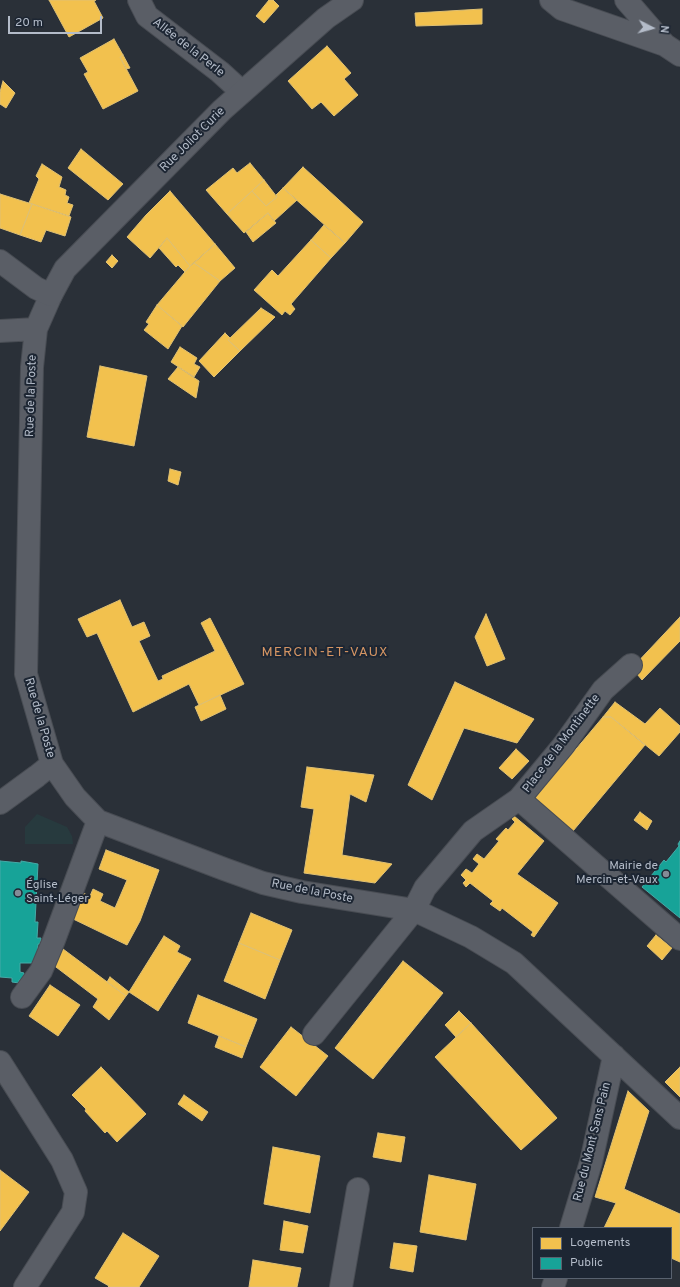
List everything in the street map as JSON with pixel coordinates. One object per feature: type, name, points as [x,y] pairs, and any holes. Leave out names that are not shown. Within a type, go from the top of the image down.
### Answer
[{"type":"street","name":"Allée de la Perle","points":[[139,0],[147,16],[220,72],[242,92]]},
{"type":"street","name":"Rue Joliot Curie","points":[[51,296],[65,269],[222,110],[326,18],[352,0]]},
{"type":"street","points":[[550,0],[562,9],[672,50]]},
{"type":"street","points":[[626,0],[672,50]]},
{"type":"street","points":[[0,261],[36,288],[51,296]]},
{"type":"street","name":"Rue de la Poste","points":[[51,296],[36,330],[32,367],[26,674],[52,764],[75,797],[98,821],[224,870],[263,883],[302,892],[414,910],[471,937],[514,963],[680,1118]]},
{"type":"street","points":[[0,331],[36,330]]},
{"type":"street","name":"Place de la Montinette","points":[[414,910],[425,888],[473,831],[519,799],[563,746],[603,690],[631,665]]},
{"type":"street","points":[[0,803],[52,764]]},
{"type":"street","points":[[519,799],[680,939]]},
{"type":"street","points":[[22,997],[41,971],[98,821]]},
{"type":"street","points":[[314,1034],[414,910]]},
{"type":"street","name":"Rue du Mont Sans Pain","points":[[571,1227],[591,1162],[614,1056]]},
{"type":"street","points":[[0,1062],[62,1160],[76,1192],[73,1212],[24,1287]]},
{"type":"street","points":[[341,1287],[358,1189]]},
{"type":"green space","points":[[37,814],[67,827],[72,836],[73,844],[25,844],[25,827]]},
{"type":"building: Logements","points":[[49,0],[96,0],[94,1],[103,18],[69,37]]},
{"type":"building: Logements","points":[[269,0],[273,0],[279,6],[264,23],[256,16]]},
{"type":"building: Logements","points":[[482,9],[482,24],[416,26],[415,13]]},
{"type":"building: Logements","points":[[114,39],[123,55],[120,57],[138,91],[103,109],[84,74],[88,72],[80,58]]},
{"type":"building: Logements","points":[[327,46],[351,73],[344,79],[358,95],[334,116],[321,102],[312,109],[288,81]]},
{"type":"building: Logements","points":[[123,55],[130,68],[126,69],[120,57]]},
{"type":"building: Logements","points":[[3,81],[15,93],[6,108],[0,104],[0,92]]},
{"type":"building: Logements","points":[[81,149],[123,184],[108,200],[68,168]]},
{"type":"building: Logements","points":[[250,163],[264,180],[227,214],[206,190],[233,168],[237,173]]},
{"type":"building: Logements","points":[[42,164],[62,177],[59,187],[66,190],[65,195],[69,197],[67,203],[73,205],[69,216],[29,203],[39,179],[36,176]]},
{"type":"building: Logements","points":[[303,167],[363,222],[345,243],[283,188]]},
{"type":"building: Logements","points":[[264,180],[277,197],[266,206],[252,191]]},
{"type":"building: Logements","points":[[283,188],[297,200],[274,221],[268,213],[244,233],[227,214],[252,191],[266,206],[277,197],[276,195]]},
{"type":"building: Logements","points":[[170,191],[215,244],[190,266],[167,238],[150,258],[127,237]]},
{"type":"building: Logements","points":[[0,194],[32,204],[20,235],[0,228]]},
{"type":"building: Logements","points":[[32,204],[71,217],[65,236],[46,230],[41,242],[20,235]]},
{"type":"building: Logements","points":[[268,213],[276,223],[253,242],[246,232]]},
{"type":"building: Logements","points":[[324,225],[345,243],[331,258],[311,240]]},
{"type":"building: Logements","points":[[167,238],[190,266],[185,272],[178,265],[176,267],[159,248]]},
{"type":"building: Logements","points":[[311,240],[331,258],[291,304],[295,309],[290,315],[285,311],[282,315],[254,290],[272,270],[278,276]]},
{"type":"building: Logements","points":[[215,244],[235,268],[220,281],[194,263]]},
{"type":"building: Logements","points":[[112,255],[118,261],[112,268],[106,262]]},
{"type":"building: Logements","points":[[194,263],[220,281],[183,327],[157,305]]},
{"type":"building: Logements","points":[[157,305],[182,326],[168,349],[144,330],[149,324],[146,322]]},
{"type":"building: Logements","points":[[261,308],[275,317],[240,351],[228,340]]},
{"type":"building: Logements","points":[[225,333],[230,338],[228,340],[240,351],[214,377],[199,361]]},
{"type":"building: Logements","points":[[180,347],[197,358],[194,364],[200,367],[194,377],[171,362]]},
{"type":"building: Logements","points":[[100,366],[147,376],[134,446],[87,437]]},
{"type":"building: Logements","points":[[178,367],[199,381],[196,398],[168,379]]},
{"type":"building: Logements","points":[[170,469],[181,472],[178,485],[168,481]]},
{"type":"building: Logements","points":[[120,600],[132,627],[144,622],[150,636],[139,641],[158,681],[163,679],[162,676],[215,651],[201,623],[210,618],[244,684],[199,705],[189,684],[133,712],[97,633],[87,637],[78,619]]},
{"type":"building: Logements","points":[[486,614],[505,659],[487,666],[475,637]]},
{"type":"building: Logements","points":[[680,617],[680,641],[642,680],[632,668]]},
{"type":"building: Logements","points":[[455,682],[534,719],[517,743],[464,728],[432,800],[408,785]]},
{"type":"building: Logements","points":[[220,695],[226,709],[201,721],[195,707]]},
{"type":"building: Logements","points":[[615,702],[645,724],[660,708],[680,726],[680,732],[659,756],[611,717],[603,717]]},
{"type":"building: Logements","points":[[603,717],[611,717],[645,745],[573,831],[534,799]]},
{"type":"building: Logements","points":[[516,749],[529,761],[512,779],[499,768]]},
{"type":"building: Logements","points":[[307,767],[374,775],[366,802],[350,794],[342,855],[392,864],[375,883],[304,873],[314,809],[301,807]]},
{"type":"building: Logements","points":[[640,812],[652,821],[647,830],[634,820]]},
{"type":"building: Logements","points":[[514,816],[544,841],[517,874],[558,903],[534,937],[531,935],[533,932],[502,908],[500,911],[490,904],[493,901],[470,883],[466,887],[463,883],[466,880],[461,875],[466,869],[472,873],[479,864],[473,859],[477,854],[484,859],[499,841],[496,839],[506,828],[508,830],[515,822],[512,819]]},
{"type":"building: Logements","points":[[106,850],[159,870],[140,921],[127,945],[69,917],[80,892],[90,896],[93,889],[103,894],[100,901],[115,908],[127,880],[99,869]]},
{"type":"building: Logements","points":[[251,913],[292,930],[280,960],[239,943]]},
{"type":"building: Logements","points":[[656,935],[672,948],[662,960],[647,946]]},
{"type":"building: Logements","points":[[164,936],[180,946],[177,952],[191,959],[158,1011],[129,992]]},
{"type":"building: Logements","points":[[239,943],[280,960],[265,999],[224,981]]},
{"type":"building: Logements","points":[[59,946],[126,996],[109,1020],[93,1007],[98,999],[52,964]]},
{"type":"building: Logements","points":[[403,961],[443,993],[373,1079],[335,1048]]},
{"type":"building: Logements","points":[[110,977],[129,992],[126,996],[107,982]]},
{"type":"building: Logements","points":[[50,985],[80,1005],[58,1036],[29,1016]]},
{"type":"building: Logements","points":[[198,995],[257,1019],[246,1047],[188,1023]]},
{"type":"building: Logements","points":[[459,1011],[471,1023],[456,1037],[445,1025]]},
{"type":"building: Logements","points":[[471,1023],[557,1118],[521,1150],[435,1057]]},
{"type":"building: Logements","points":[[291,1027],[328,1056],[296,1096],[260,1067]]},
{"type":"building: Logements","points":[[219,1036],[246,1047],[242,1058],[215,1047]]},
{"type":"building: Logements","points":[[101,1067],[146,1114],[117,1142],[107,1131],[105,1133],[85,1111],[86,1109],[72,1095]]},
{"type":"building: Logements","points":[[680,1067],[680,1097],[665,1082]]},
{"type":"building: Logements","points":[[628,1091],[649,1111],[624,1189],[680,1214],[680,1262],[672,1258],[672,1227],[604,1227],[616,1203],[595,1197]]},
{"type":"building: Logements","points":[[184,1095],[208,1112],[202,1121],[178,1104]]},
{"type":"building: Logements","points":[[378,1133],[405,1137],[401,1162],[373,1157]]},
{"type":"building: Logements","points":[[273,1147],[320,1156],[310,1213],[264,1204]]},
{"type":"building: Logements","points":[[0,1170],[29,1192],[0,1231]]},
{"type":"building: Logements","points":[[429,1175],[476,1184],[466,1240],[420,1232]]},
{"type":"building: Logements","points":[[284,1221],[308,1226],[303,1253],[280,1250]]},
{"type":"building: Logements","points":[[123,1233],[159,1256],[139,1287],[108,1287],[109,1286],[95,1278]]},
{"type":"building: Logements","points":[[394,1243],[417,1246],[413,1272],[390,1268]]},
{"type":"building: Logements","points":[[253,1260],[301,1268],[297,1287],[249,1287]]},
{"type":"building: Public","name":"Mairie de Mercin-et-Vaux","points":[[680,841],[680,918],[642,887],[664,860],[666,862],[679,846],[678,844]]},
{"type":"building: Public","name":"Église Saint-Léger","points":[[0,861],[21,863],[21,861],[38,864],[35,922],[38,922],[37,938],[41,938],[40,944],[38,944],[37,957],[32,963],[20,963],[20,972],[24,973],[23,980],[19,980],[19,983],[12,982],[12,978],[0,977]]},
{"type":"place","name":"Mairie de Mercin-et-Vaux","points":[[666,874]]},
{"type":"place","name":"Église Saint-Léger","points":[[18,893]]},
{"type":"district","name":"MERCIN-ET-VAUX","points":[[325,653]]}]
